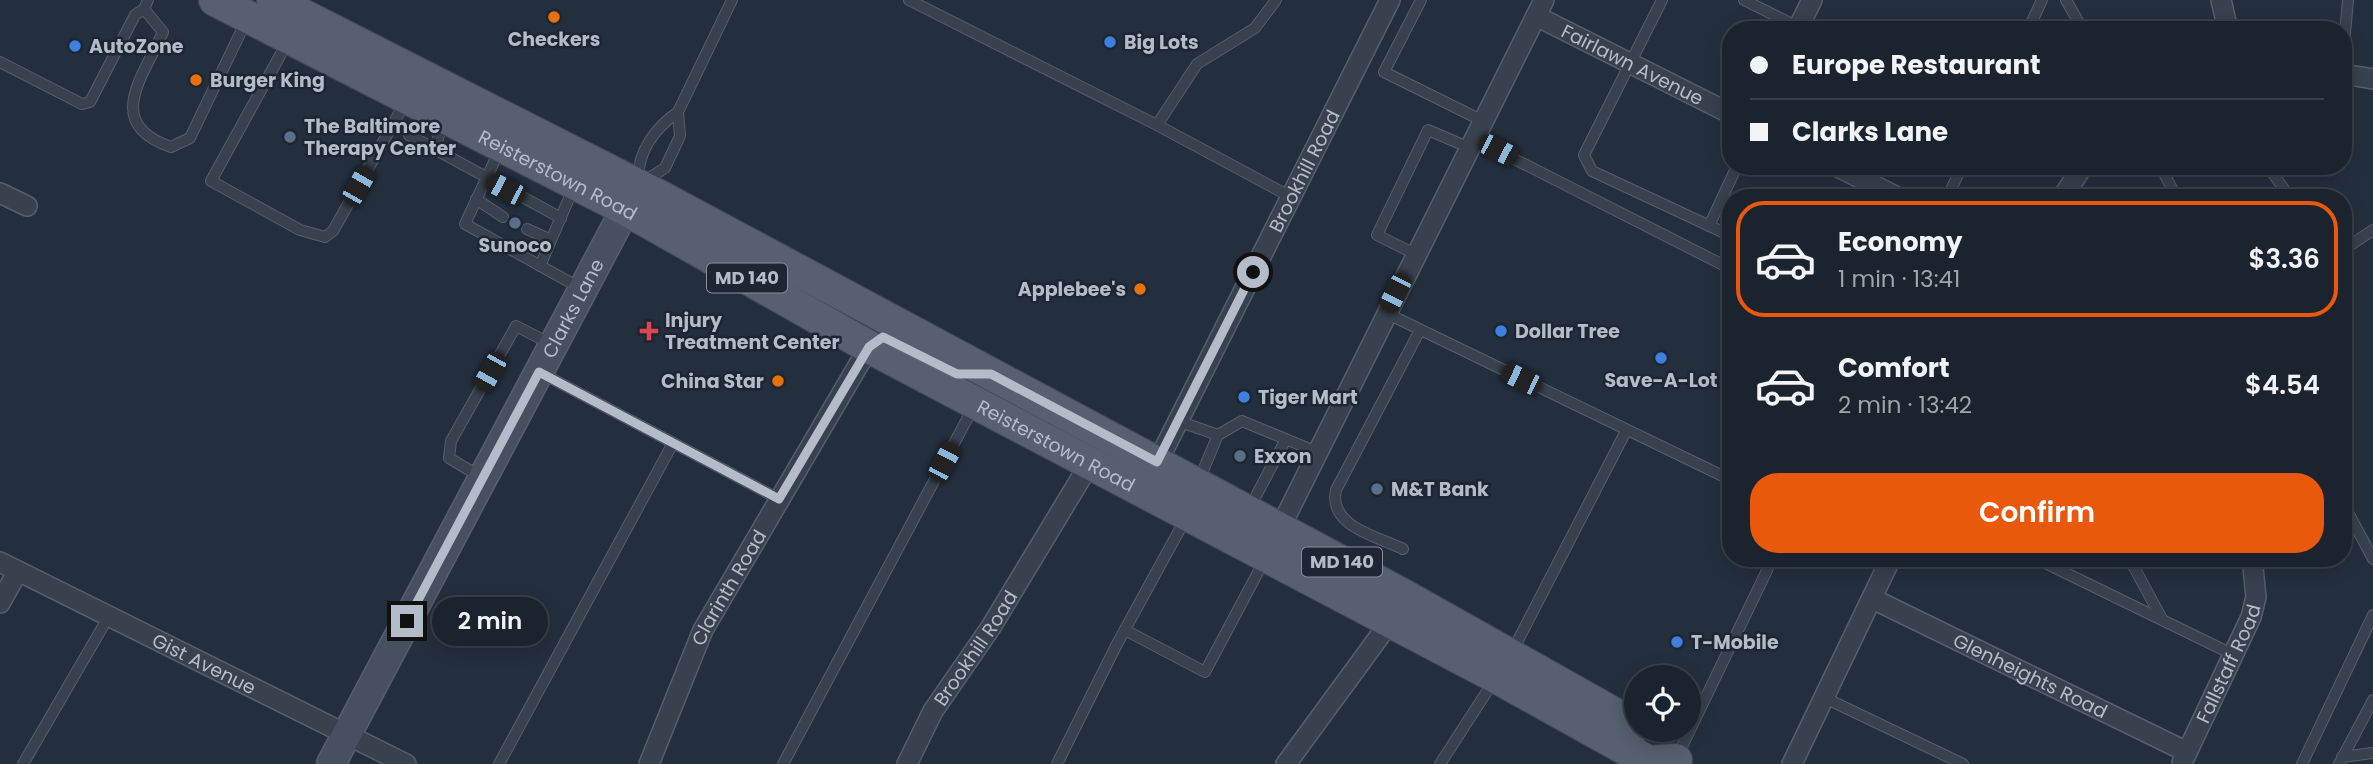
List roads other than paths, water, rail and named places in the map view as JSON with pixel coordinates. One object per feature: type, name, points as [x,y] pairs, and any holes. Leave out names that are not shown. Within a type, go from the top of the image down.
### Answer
[{"type":"main road","name":"Reisterstown Road","points":[[215,0],[260,8],[391,58],[631,197],[869,347],[1390,622],[1503,667],[1624,721]]},
{"type":"main road","name":"Reisterstown Road","points":[[260,8],[290,37],[575,183],[631,197],[991,374],[1157,462],[1405,596],[1503,667],[1649,762],[1679,762]]},
{"type":"main road","points":[[290,37],[306,30],[354,52],[391,58]]},
{"type":"main road","points":[[869,347],[883,337],[957,374],[991,374]]},
{"type":"main road","points":[[1662,742],[1679,762]]},
{"type":"street","name":"Brookhill Road","points":[[1143,491],[1390,0]]},
{"type":"street","points":[[1803,21],[1812,0]]},
{"type":"street","points":[[2221,0],[2226,21]]},
{"type":"street","points":[[1266,557],[1385,313],[1540,8]]},
{"type":"street","name":"Fairlawn Avenue","points":[[1540,8],[1628,63],[1722,110]]},
{"type":"street","points":[[2352,76],[2373,79]]},
{"type":"street","points":[[1854,175],[1881,189]]},
{"type":"street","points":[[0,193],[27,206]]},
{"type":"street","name":"Clarks Lane","points":[[331,764],[631,197]]},
{"type":"street","name":"Clarinth Road","points":[[649,764],[689,659],[869,347]]},
{"type":"street","name":"Brookhill Road","points":[[907,764],[933,711],[990,627],[1090,463]]},
{"type":"street","name":"Gist Avenue","points":[[0,562],[407,764]]},
{"type":"street","points":[[1792,764],[1887,567]]},
{"type":"street","name":"Fallstaff Road","points":[[2184,758],[2234,656],[2256,597],[2253,567]]},
{"type":"street","points":[[0,603],[18,571]]},
{"type":"street","name":"Glenheights Road","points":[[1872,598],[2184,758]]},
{"type":"street","points":[[1286,764],[1390,622]]},
{"type":"lane","points":[[631,197],[665,168],[680,136],[678,112],[732,0]]},
{"type":"lane","points":[[909,0],[1157,125],[1291,197]]},
{"type":"lane","points":[[1157,125],[1197,64],[1255,29],[1276,0]]},
{"type":"lane","points":[[1421,0],[1384,72],[1483,121]]},
{"type":"lane","points":[[1662,0],[1584,155],[1592,172],[1722,232]]},
{"type":"lane","points":[[1744,0],[1785,21]]},
{"type":"lane","points":[[2032,21],[2042,0]]},
{"type":"lane","points":[[2066,0],[2078,21]]},
{"type":"lane","points":[[2346,21],[2348,0]]},
{"type":"lane","points":[[0,62],[82,104],[90,102],[135,15],[146,4],[163,32],[133,102],[131,116],[140,131],[171,147],[190,138],[260,8]]},
{"type":"lane","points":[[290,37],[211,181],[300,230],[325,237],[332,232],[407,97]]},
{"type":"lane","points":[[631,197],[638,162],[660,124],[678,112]]},
{"type":"lane","points":[[434,150],[446,117]]},
{"type":"lane","points":[[1415,254],[1377,235],[1428,130],[1472,143],[1722,265]]},
{"type":"lane","points":[[409,135],[561,218]]},
{"type":"lane","points":[[502,145],[465,224],[582,289]]},
{"type":"lane","points":[[540,266],[575,183]]},
{"type":"lane","points":[[1709,226],[1722,198]]},
{"type":"lane","points":[[477,200],[503,217]]},
{"type":"lane","points":[[527,229],[551,240]]},
{"type":"lane","points":[[2352,244],[2373,230]]},
{"type":"lane","points":[[1385,313],[1722,476]]},
{"type":"lane","points":[[483,477],[449,458],[451,441],[516,326],[553,345]]},
{"type":"lane","points":[[1403,548],[1346,522],[1335,508],[1334,499],[1336,490],[1420,330]]},
{"type":"lane","points":[[539,372],[779,499]]},
{"type":"lane","points":[[783,764],[976,402]]},
{"type":"lane","points":[[1178,421],[1218,435]]},
{"type":"lane","points":[[1197,485],[1218,435],[1242,421],[1317,452]]},
{"type":"lane","points":[[1440,764],[1503,667],[1626,430]]},
{"type":"lane","points":[[1248,512],[1285,441]]},
{"type":"lane","points":[[499,764],[673,443]]},
{"type":"lane","points":[[1057,764],[1125,630],[1188,515]]},
{"type":"lane","points":[[2352,520],[2373,559]]},
{"type":"lane","points":[[1125,630],[1205,672],[1266,557]]},
{"type":"lane","points":[[1679,762],[1769,567]]},
{"type":"lane","points":[[2054,567],[2234,656]]},
{"type":"lane","points":[[2134,567],[2163,620]]},
{"type":"lane","points":[[2302,764],[2373,615]]},
{"type":"lane","points":[[23,764],[109,616]]},
{"type":"lane","points":[[1825,698],[1963,764]]},
{"type":"lane","points":[[2340,761],[2373,700]]},
{"type":"lane","points":[[2340,761],[2373,753]]},
{"type":"place","name":"Checkers","points":[[554,17]]},
{"type":"place","name":"Big Lots","points":[[1110,42]]},
{"type":"place","name":"AutoZone","points":[[75,46]]},
{"type":"place","name":"Burger King","points":[[196,80]]},
{"type":"place","name":"The Baltimore Therapy Center","points":[[290,137]]},
{"type":"place","name":"Sunoco","points":[[515,223]]},
{"type":"place","name":"Applebee's","points":[[1140,289]]},
{"type":"place","name":"Injury Treatment Center","points":[[649,331]]},
{"type":"place","name":"Dollar Tree","points":[[1501,331]]},
{"type":"place","name":"Save-A-Lot","points":[[1661,358]]},
{"type":"place","name":"China Star","points":[[778,381]]},
{"type":"place","name":"Tiger Mart","points":[[1244,397]]},
{"type":"place","name":"Exxon","points":[[1240,456]]},
{"type":"place","name":"M&T Bank","points":[[1377,489]]},
{"type":"place","name":"T-Mobile","points":[[1677,642]]}]
